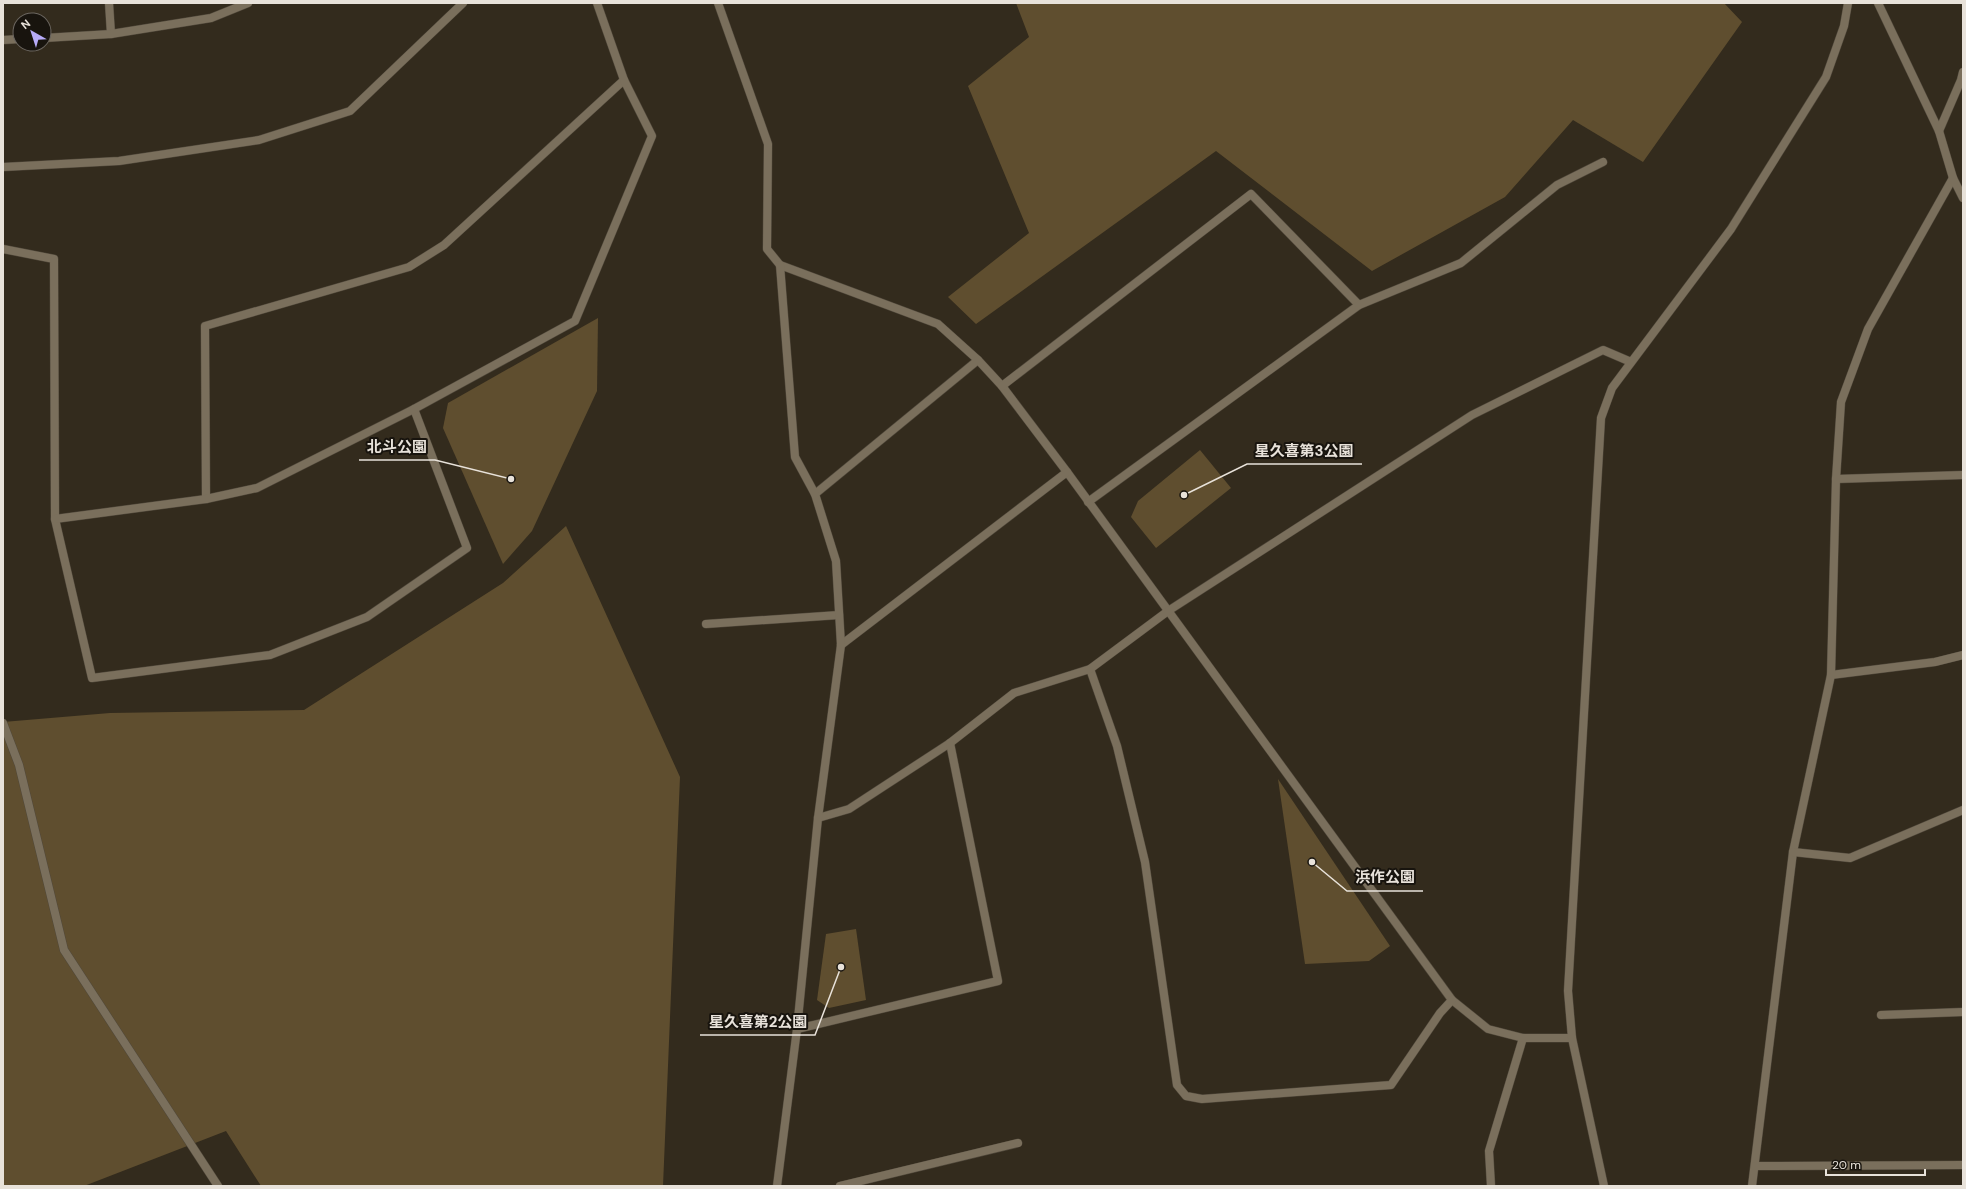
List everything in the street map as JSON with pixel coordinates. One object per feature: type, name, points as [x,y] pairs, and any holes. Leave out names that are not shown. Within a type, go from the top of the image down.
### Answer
[{"type":"street","points":[[109,3],[111,34]]},
{"type":"street","points":[[52,38],[111,34],[211,18],[248,3]]},
{"type":"street","points":[[3,167],[119,161],[259,140],[350,111],[463,3]]},
{"type":"street","points":[[55,519],[206,499],[257,488],[414,409],[575,321],[652,136],[624,80],[597,3]]},
{"type":"street","points":[[718,3],[768,144],[767,249],[780,265],[938,324],[978,360],[1002,386],[1067,472],[1452,1000],[1488,1029],[1523,1038],[1572,1038]]},
{"type":"street","points":[[1604,1186],[1572,1038],[1568,991],[1601,418],[1612,388],[1731,229],[1826,77],[1844,26],[1848,3]]},
{"type":"street","points":[[1878,3],[1939,131],[1953,178],[1963,198]]},
{"type":"street","points":[[1939,131],[1963,72]]},
{"type":"street","points":[[206,499],[205,326],[409,267],[444,245],[624,80]]},
{"type":"street","points":[[1088,502],[1359,305],[1461,263],[1557,185],[1603,162]]},
{"type":"street","points":[[1752,1186],[1793,852],[1832,675],[1836,479],[1841,402],[1868,330],[1953,178]]},
{"type":"street","points":[[1002,386],[1250,194],[1359,305]]},
{"type":"street","points":[[3,249],[54,259],[55,519],[92,678],[270,654],[368,617],[467,548],[414,409]]},
{"type":"street","points":[[777,1186],[797,1030],[818,818],[841,644],[836,561],[814,494],[795,457],[780,265]]},
{"type":"street","points":[[818,818],[849,809],[950,744],[1014,693],[1090,669],[1168,611],[1472,415],[1603,350],[1631,362]]},
{"type":"street","points":[[814,494],[978,360]]},
{"type":"street","points":[[841,644],[1067,472]]},
{"type":"street","points":[[1836,479],[1963,475]]},
{"type":"street","points":[[706,624],[839,616]]},
{"type":"street","points":[[1832,675],[1935,662],[1963,654]]},
{"type":"street","points":[[1090,669],[1117,746],[1145,862],[1177,1085],[1186,1096],[1202,1099],[1390,1084],[1440,1013],[1452,1000]]},
{"type":"street","points":[[3,723],[19,765],[64,950],[218,1186]]},
{"type":"street","points":[[797,1030],[998,981],[950,744]]},
{"type":"street","points":[[1793,852],[1850,858],[1963,810]]},
{"type":"street","points":[[1881,1014],[1963,1012]]},
{"type":"street","points":[[1491,1186],[1489,1151],[1523,1038]]},
{"type":"street","points":[[840,1186],[1018,1143]]},
{"type":"street","points":[[1755,1166],[1963,1165]]},
{"type":"shaded area","points":[[1016,3],[1724,3],[1742,22],[1643,162],[1573,120],[1505,197],[1372,271],[1216,151],[976,324],[948,297],[1029,233],[968,86],[1029,37]]},
{"type":"shaded area","points":[[598,318],[597,391],[532,531],[503,564],[443,428],[448,403]]},
{"type":"shaded area","points":[[1200,450],[1231,488],[1156,548],[1131,517],[1138,501]]},
{"type":"shaded area","points":[[566,526],[680,777],[663,1186],[261,1186],[226,1131],[84,1186],[3,1186],[3,722],[110,713],[304,710],[503,583]]},
{"type":"shaded area","points":[[1278,779],[1390,946],[1369,961],[1305,964]]},
{"type":"shaded area","points":[[856,929],[866,1000],[829,1008],[817,1000],[826,934]]},
{"type":"place","name":"北斗公園","points":[[511,479]]},
{"type":"place","name":"星久喜第3公園","points":[[1184,495]]},
{"type":"place","name":"浜作公園","points":[[1312,862]]},
{"type":"place","name":"星久喜第2公園","points":[[841,967]]}]
